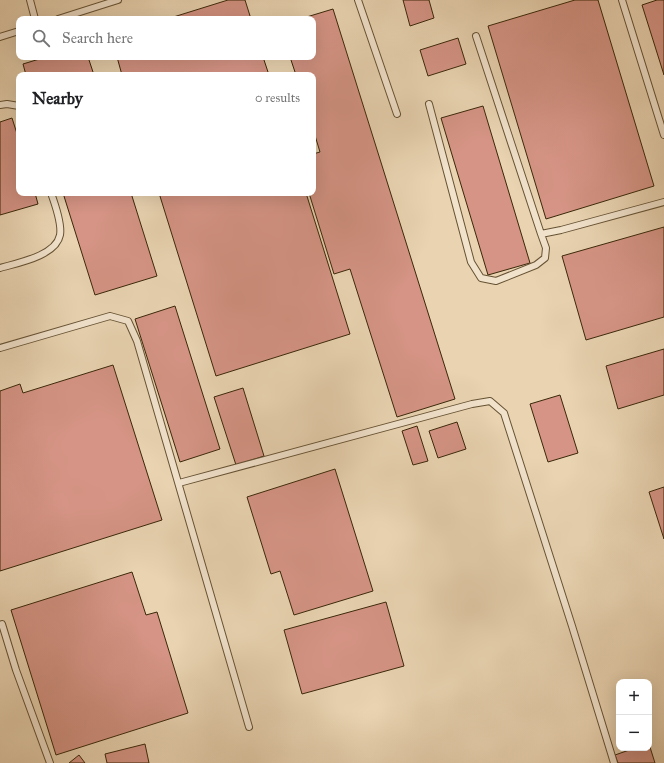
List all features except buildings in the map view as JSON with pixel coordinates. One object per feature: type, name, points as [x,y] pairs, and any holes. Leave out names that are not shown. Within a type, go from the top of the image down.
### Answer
[{"type":"lane","points":[[30,0],[34,16]]},
{"type":"lane","points":[[67,16],[118,0]]},
{"type":"lane","points":[[358,0],[397,114]]},
{"type":"lane","points":[[622,0],[664,135]]},
{"type":"lane","points":[[0,37],[16,32]]},
{"type":"lane","points":[[429,104],[471,262],[481,278],[496,281],[536,266],[545,258],[546,248],[476,36]]},
{"type":"lane","points":[[0,105],[7,104],[16,106]]},
{"type":"lane","points":[[0,268],[36,258],[53,248],[60,236],[59,216],[53,196]]},
{"type":"lane","points":[[541,234],[600,220],[664,202]]},
{"type":"lane","points":[[0,348],[110,316],[128,321],[137,341],[249,727]]},
{"type":"lane","points":[[179,483],[472,404],[490,402],[504,413],[614,763]]},
{"type":"lane","points":[[2,624],[16,670],[50,763]]}]
